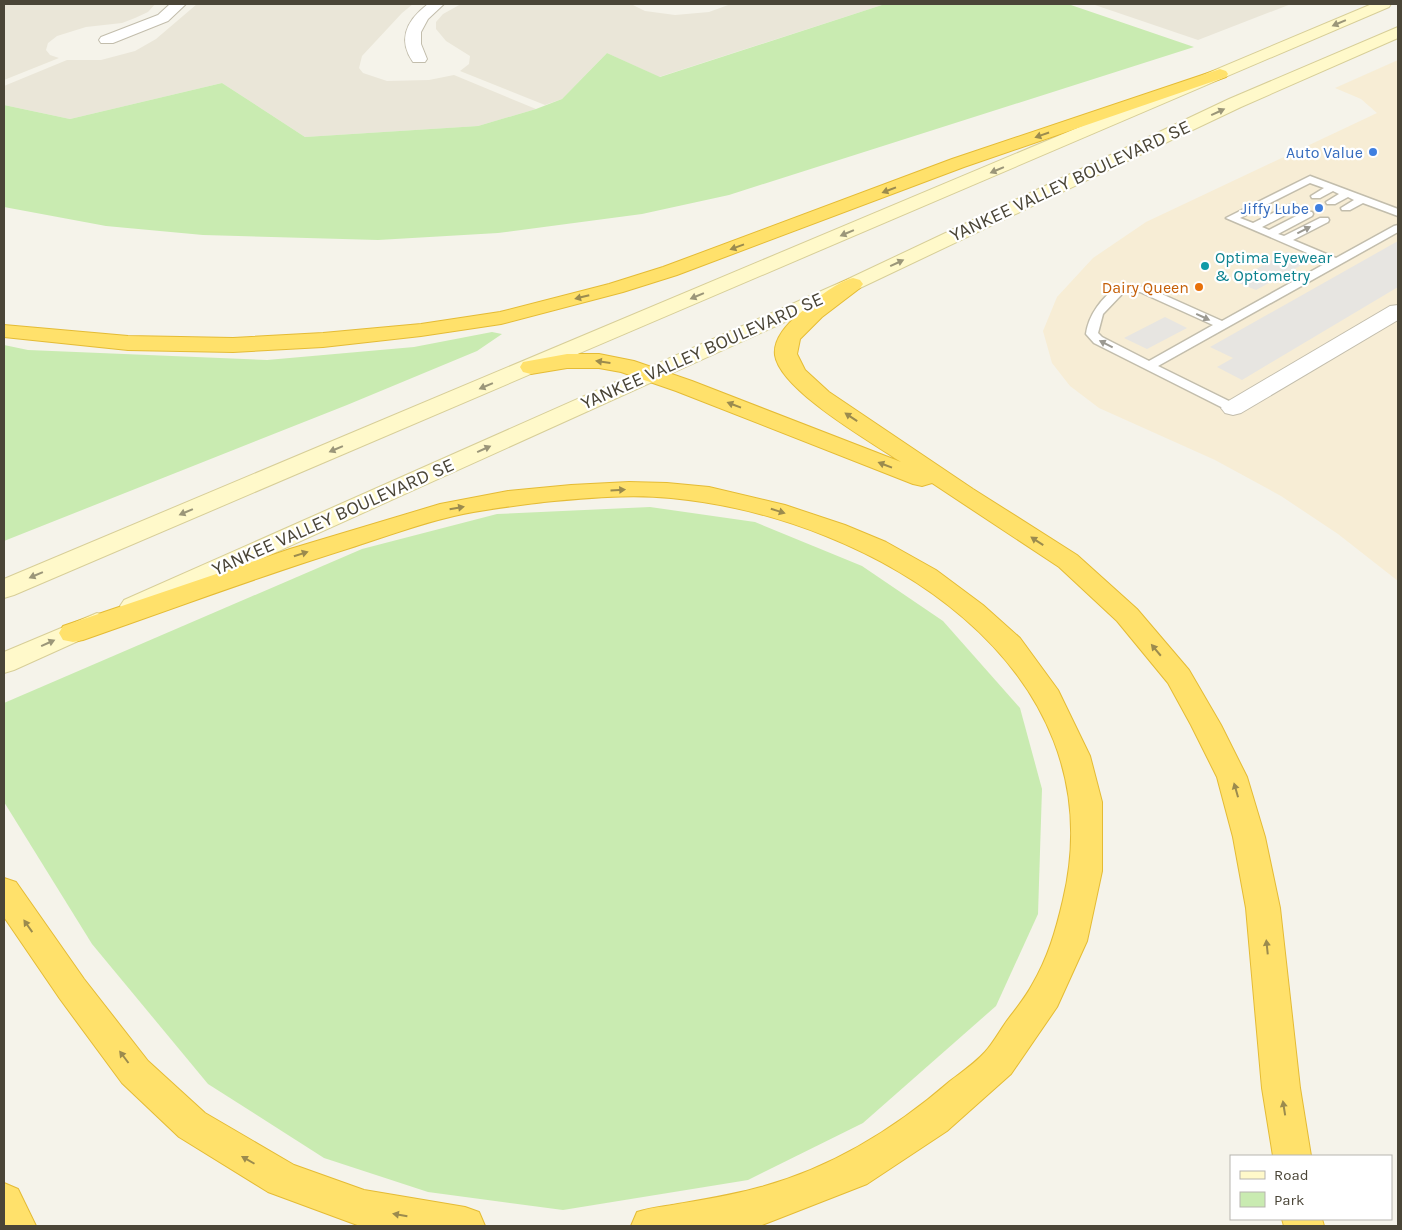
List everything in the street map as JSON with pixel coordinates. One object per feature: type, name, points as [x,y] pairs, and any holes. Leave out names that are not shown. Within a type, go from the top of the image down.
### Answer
[{"type":"highway","points":[[4,331],[128,343],[233,345],[333,340],[421,330],[501,318],[616,288],[670,271],[958,163],[1220,74]]},
{"type":"highway","points":[[853,284],[793,332],[786,345],[787,359],[794,372],[806,386],[964,494],[1068,561],[1127,615],[1179,677],[1232,777],[1249,837],[1263,908],[1281,1088],[1292,1155]]},
{"type":"highway","points":[[530,368],[567,361],[599,361],[626,366],[964,494]]},
{"type":"highway","points":[[73,633],[299,555],[449,509],[508,499],[571,492],[630,489],[667,490],[709,495],[776,510],[836,530],[877,548],[927,576],[973,611],[1010,645],[1048,697],[1075,756],[1086,802],[1086,871],[1070,941],[1045,996],[998,1063],[934,1119],[853,1170],[762,1206],[671,1224],[651,1226]]},
{"type":"highway","points":[[4,891],[72,989],[135,1072],[192,1125],[282,1179],[364,1209],[465,1226]]},
{"type":"highway","points":[[4,1202],[16,1226]]},
{"type":"main road","name":"YANKEE VALLEY BOULEVARD SE","points":[[4,589],[530,368],[1384,4]]},
{"type":"main road","name":"YANKEE VALLEY BOULEVARD SE","points":[[4,663],[853,284],[1235,104],[1394,35]]},
{"type":"street","points":[[107,40],[163,18],[179,4]]},
{"type":"street","points":[[420,59],[412,42],[415,27],[423,14],[437,4]]},
{"type":"street","points":[[1233,408],[1398,310]]},
{"type":"lane","points":[[1337,262],[1231,218],[1310,178],[1398,212]]},
{"type":"lane","points":[[1316,196],[1333,187]]},
{"type":"lane","points":[[1331,202],[1348,193]]},
{"type":"lane","points":[[1346,208],[1364,200]]},
{"type":"lane","points":[[1253,227],[1293,207]]},
{"type":"lane","points":[[1269,234],[1308,214]]},
{"type":"lane","points":[[1284,240],[1324,220]]},
{"type":"lane","points":[[1149,366],[1398,228]]},
{"type":"lane","points":[[1222,325],[1142,289],[1121,288],[1108,298],[1099,310],[1092,323],[1092,334],[1098,340],[1233,408]]},
{"type":"shaded area","points":[[4,4],[155,4],[148,12],[122,23],[86,27],[57,36],[48,43],[46,50],[50,55],[59,58],[4,80]]},
{"type":"shaded area","points":[[197,4],[413,4],[402,13],[362,56],[359,68],[363,73],[387,81],[429,80],[454,75],[536,109],[478,126],[305,137],[222,83],[70,119],[4,105],[4,86],[67,60],[101,60],[135,51],[156,39]]},
{"type":"shaded area","points":[[461,4],[631,4],[645,11],[675,15],[709,12],[731,4],[885,4],[659,77],[607,53],[562,99],[545,105],[460,71],[469,64],[470,56],[446,41],[436,29],[436,22],[443,14]]},
{"type":"shaded area","points":[[1092,4],[1291,4],[1198,40]]},
{"type":"shaded area","points":[[1398,60],[1398,581],[1338,534],[1281,496],[1215,460],[1099,408],[1070,386],[1052,363],[1043,331],[1057,297],[1093,258],[1146,222],[1377,113],[1361,99],[1335,88]]},
{"type":"shaded area","points":[[1398,241],[1398,287],[1242,380],[1217,367],[1233,358],[1210,347]]},
{"type":"shaded area","points":[[1287,252],[1309,261],[1256,290],[1234,281]]},
{"type":"shaded area","points":[[1165,317],[1187,328],[1147,349],[1124,338]]},
{"type":"green space","points":[[885,4],[1068,4],[1194,47],[729,195],[642,214],[498,233],[378,240],[203,235],[106,226],[4,207],[4,105],[70,119],[222,83],[305,137],[478,126],[536,109],[562,99],[607,53],[660,77]]},
{"type":"green space","points":[[492,332],[502,334],[477,351],[347,405],[4,541],[4,345],[28,350],[267,360],[414,347]]},
{"type":"green space","points":[[650,507],[755,522],[862,566],[943,621],[1020,708],[1042,789],[1038,914],[996,1006],[863,1123],[748,1180],[563,1210],[428,1192],[324,1158],[208,1084],[92,944],[4,802],[4,703],[362,549],[497,514]]},
{"type":"place","name":"Auto Value","points":[[1373,152]]},
{"type":"place","name":"Jiffy Lube","points":[[1319,208]]},
{"type":"place","name":"Optima Eyewear & Optometry","points":[[1205,266]]},
{"type":"place","name":"Dairy Queen","points":[[1199,287]]}]
